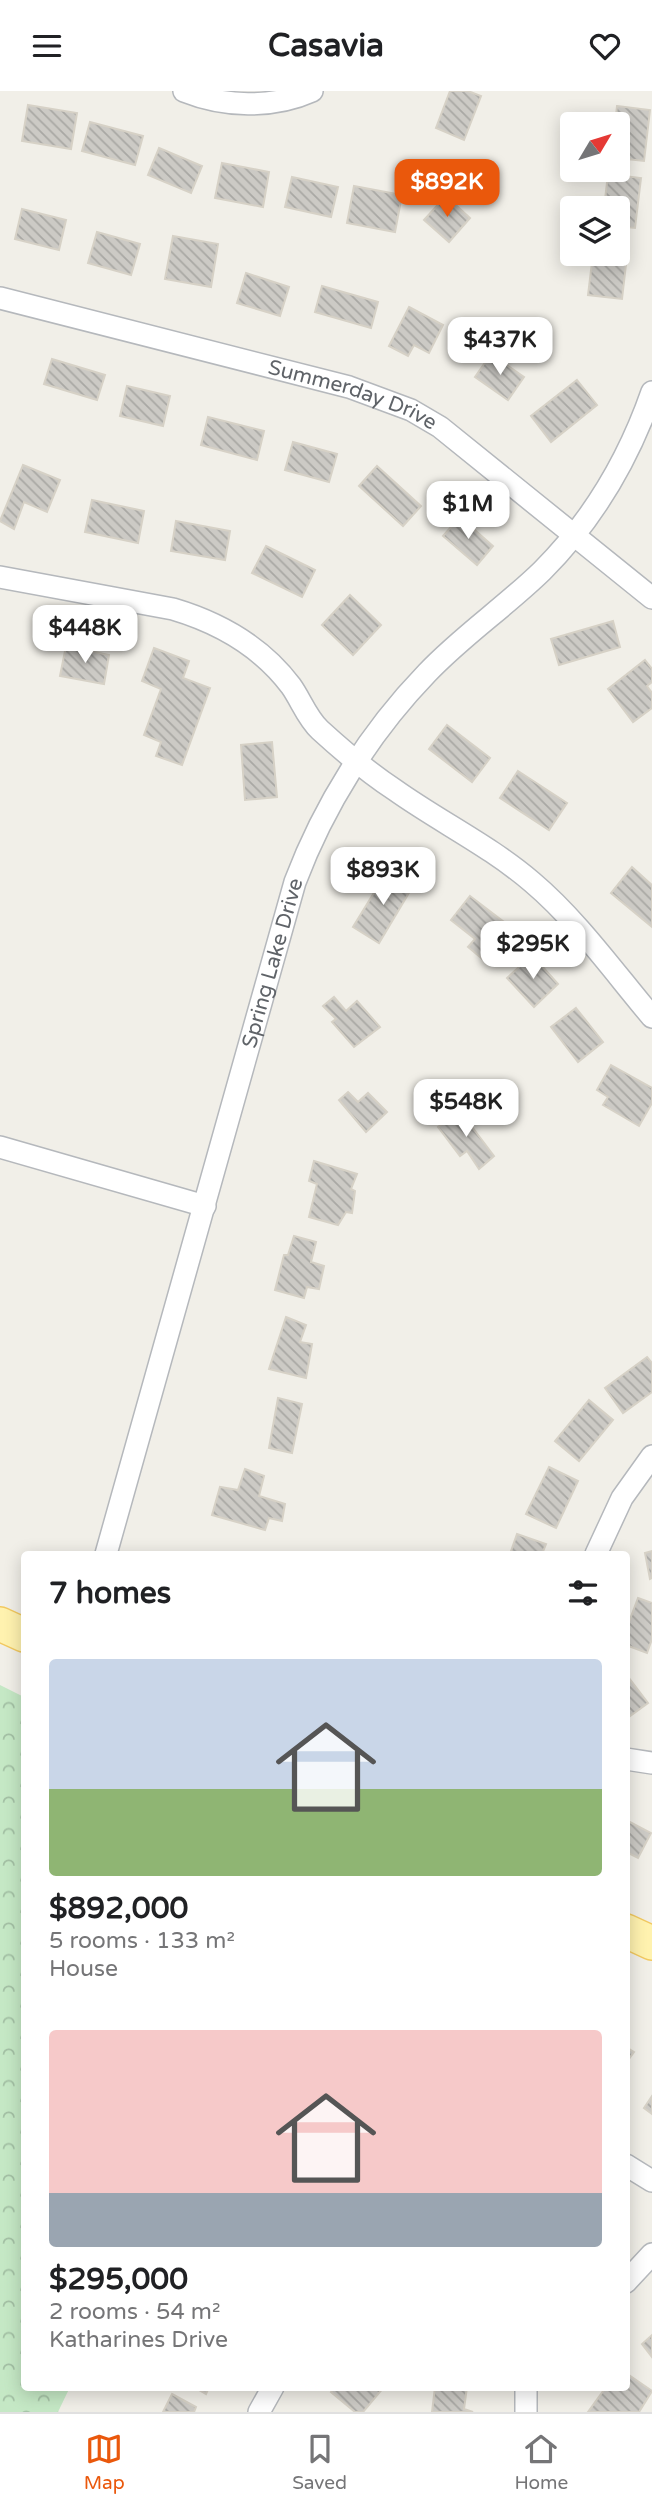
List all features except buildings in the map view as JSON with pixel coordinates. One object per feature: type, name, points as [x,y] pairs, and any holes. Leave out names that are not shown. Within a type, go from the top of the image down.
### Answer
[{"type":"main road","points":[[0,1624],[21,1634]]},
{"type":"main road","points":[[630,1933],[652,1943]]},
{"type":"street","points":[[184,91],[224,103],[252,104],[292,98],[312,91]]},
{"type":"street","name":"Summerday Drive","points":[[0,298],[381,397],[440,427],[652,598]]},
{"type":"street","name":"Spring Lake Drive","points":[[107,1551],[295,882],[325,813],[380,728],[426,673],[543,570],[573,533],[624,462],[652,392]]},
{"type":"street","points":[[0,577],[173,609],[221,626],[271,664],[291,687],[318,729],[393,789],[533,882],[564,913],[652,1017]]},
{"type":"street","points":[[0,1147],[205,1206]]},
{"type":"street","points":[[597,1551],[622,1498],[652,1456]]},
{"type":"street","points":[[630,1760],[652,1763]]},
{"type":"street","points":[[630,2167],[652,2181]]},
{"type":"street","points":[[630,2278],[652,2254]]},
{"type":"street","points":[[259,2412],[271,2391]]},
{"type":"street","points":[[526,2391],[526,2412]]},
{"type":"green space","points":[[0,1685],[21,1696],[21,2391],[68,2391],[58,2412],[0,2412]]}]
